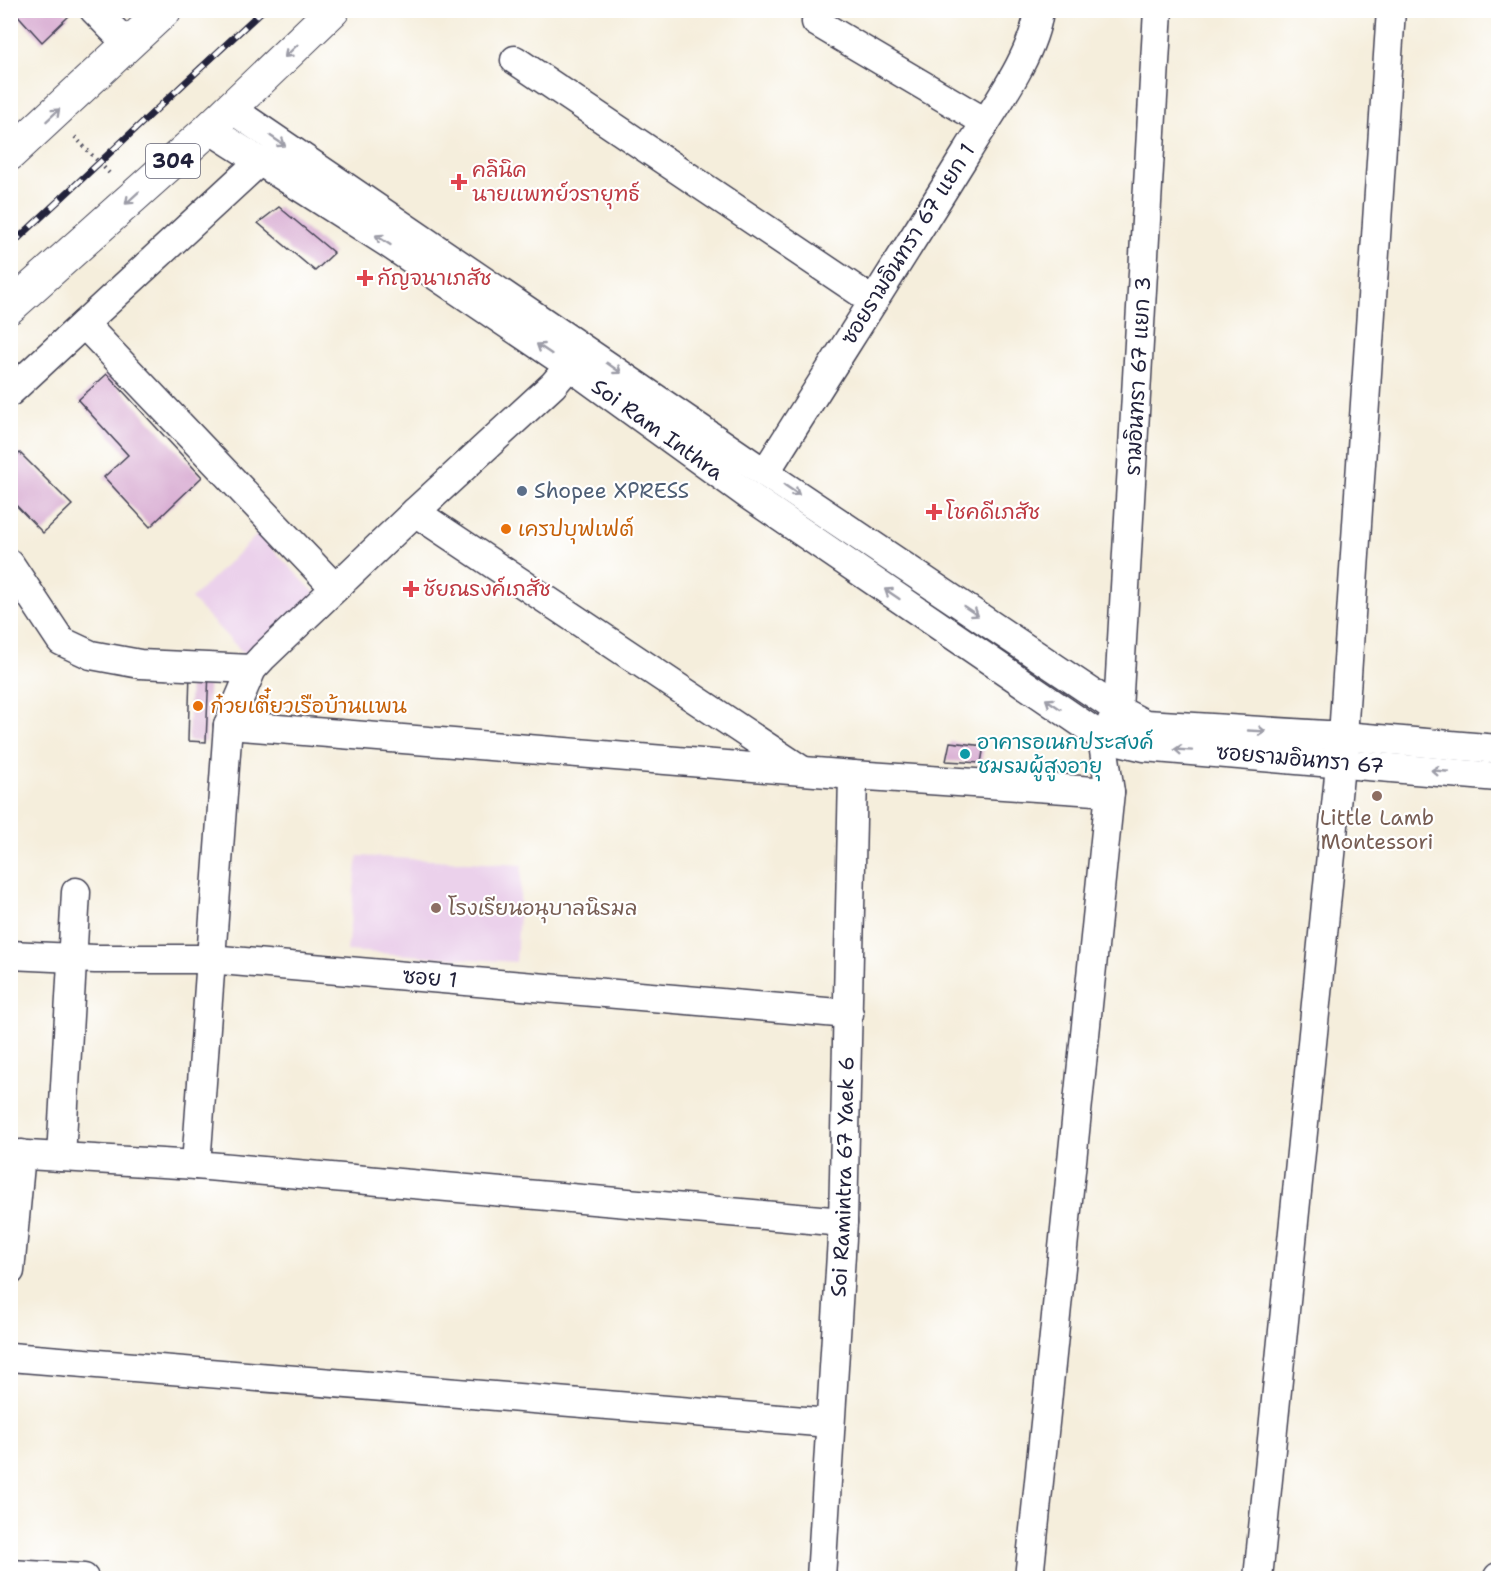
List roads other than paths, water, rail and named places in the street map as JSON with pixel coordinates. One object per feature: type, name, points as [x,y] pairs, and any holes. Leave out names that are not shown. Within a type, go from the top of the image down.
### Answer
[{"type":"main road","points":[[10,154],[165,10]]},
{"type":"main road","name":"304","points":[[10,307],[219,119],[333,10]]},
{"type":"street","points":[[94,10],[128,45]]},
{"type":"street","name":"ซอยรามอินทรา 67 แยก 1","points":[[765,472],[985,122],[1024,56],[1037,28],[1039,10]]},
{"type":"street","name":"รามอินทรา 67 แยก 3","points":[[1102,737],[1118,710],[1158,10]]},
{"type":"street","points":[[1258,1578],[1341,749],[1391,10]]},
{"type":"street","points":[[816,22],[985,122]]},
{"type":"street","points":[[515,60],[873,301]]},
{"type":"street","name":"Soi Ram Inthra","points":[[219,119],[260,161],[386,242],[765,472],[1118,710]]},
{"type":"street","name":"Soi Ram Inthra","points":[[219,119],[578,358],[748,495],[1102,737]]},
{"type":"street","points":[[10,392],[260,161]]},
{"type":"street","points":[[84,324],[335,588]]},
{"type":"street","points":[[196,1165],[228,725],[252,669],[578,358]]},
{"type":"street","points":[[415,512],[802,770]]},
{"type":"street","points":[[10,564],[61,641],[91,655],[140,664],[252,669]]},
{"type":"street","name":"ซอยรามอินทรา 67","points":[[1118,710],[1145,724],[1341,749],[1498,777]]},
{"type":"street","points":[[228,725],[853,775],[1110,792]]},
{"type":"street","points":[[1029,1578],[1110,792],[1102,737]]},
{"type":"street","name":"ซอยรามอินทรา 67","points":[[1102,737],[1144,747],[1498,749]]},
{"type":"street","name":"Soi Ramintra 67 Yaek 6","points":[[821,1578],[843,1222],[853,775]]},
{"type":"street","points":[[61,1157],[76,892]]},
{"type":"street","name":"ซอย 1","points":[[10,955],[210,959],[849,1014]]},
{"type":"street","points":[[10,1271],[16,1154],[196,1165],[843,1222]]},
{"type":"street","points":[[10,1357],[830,1423]]},
{"type":"street","points":[[10,1574],[84,1578]]},
{"type":"railway","points":[[10,246],[263,10]]},
{"type":"place","name":"คลินิค นายแพทย์วรายุทธ์","points":[[459,182]]},
{"type":"place","name":"กัญจนาเภสัช","points":[[365,278]]},
{"type":"place","name":"Shopee XPRESS","points":[[522,491]]},
{"type":"place","name":"โชคดีเภสัช","points":[[934,512]]},
{"type":"place","name":"เครปบุฟเฟต์","points":[[506,529]]},
{"type":"place","name":"ชัยณรงค์เภสัช","points":[[411,589]]},
{"type":"place","name":"ก๋วยเตี๋ยวเรือบ้านแพน","points":[[198,706]]},
{"type":"place","name":"อาคารอเนกประสงค์ ชมรมผู้สูงอายุ","points":[[965,754]]},
{"type":"place","name":"Little Lamb Montessori","points":[[1377,796]]},
{"type":"place","name":"โรงเรียนอนุบาลนิรมล","points":[[436,908]]}]
